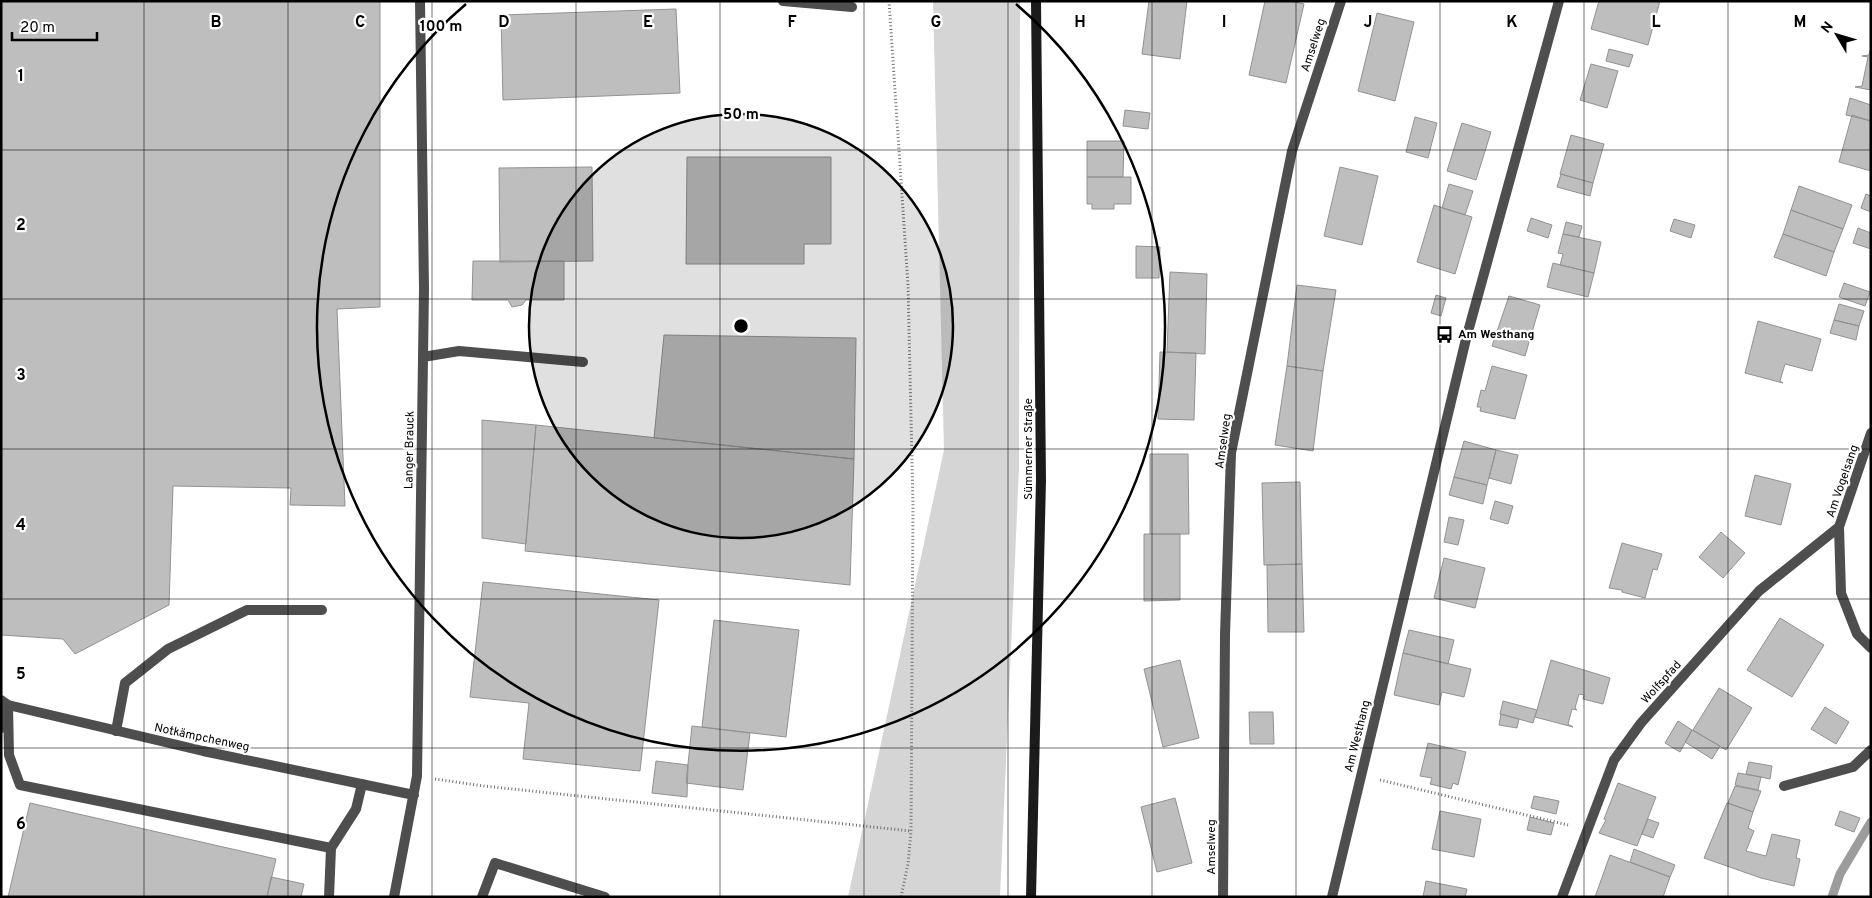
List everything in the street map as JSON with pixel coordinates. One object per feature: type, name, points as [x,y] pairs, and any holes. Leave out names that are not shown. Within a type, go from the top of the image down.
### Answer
[{"type":"main road","name":"Sümmerner Straße","points":[[1031,897],[1041,480],[1036,1]]},
{"type":"street","name":"Langer Brauck","points":[[394,897],[417,776],[423,357],[420,1]]},
{"type":"street","points":[[782,1],[852,7]]},
{"type":"street","name":"Amselweg","points":[[1223,897],[1225,635],[1231,453],[1292,151],[1341,1]]},
{"type":"street","name":"Am Westhang","points":[[1332,897],[1466,338],[1559,1]]},
{"type":"street","points":[[423,357],[459,351],[583,362]]},
{"type":"street","name":"Am Vogelsang","points":[[1871,433],[1839,527],[1841,593],[1857,634],[1871,648]]},
{"type":"street","name":"Wolfspfad","points":[[1562,897],[1614,760],[1641,723],[1759,591],[1839,527]]},
{"type":"street","points":[[116,731],[125,683],[168,648],[247,610],[322,610]]},
{"type":"street","points":[[1,728],[5,703]]},
{"type":"street","points":[[5,703],[9,755],[20,785],[331,848]]},
{"type":"street","name":"Notkämpchenweg","points":[[5,703],[203,751],[414,795]]},
{"type":"street","points":[[1784,786],[1853,767],[1871,750]]},
{"type":"street","points":[[329,897],[331,848],[356,809],[362,784]]},
{"type":"street","points":[[482,897],[495,863],[606,897]]},
{"type":"path","points":[[889,1],[908,284],[913,506],[911,831],[901,897]]},
{"type":"path","points":[[417,776],[494,787],[911,831]]},
{"type":"path","points":[[1360,776],[1589,829]]},
{"type":"shaded area","points":[[933,1],[1020,1],[1019,468],[1000,897],[848,897],[944,450]]},
{"type":"building","points":[[1,1],[380,1],[380,307],[337,309],[345,506],[290,505],[291,488],[173,486],[169,605],[75,654],[63,639],[1,635]]},
{"type":"building","points":[[1149,1],[1187,1],[1180,59],[1142,54]]},
{"type":"building","points":[[1265,1],[1290,1],[1304,4],[1286,83],[1249,75]]},
{"type":"building","points":[[1599,1],[1660,1],[1648,45],[1591,29]]},
{"type":"building","points":[[676,9],[680,93],[503,100],[501,15]]},
{"type":"building","points":[[1377,13],[1414,22],[1395,101],[1358,91]]},
{"type":"building","points":[[1871,46],[1871,90],[1855,87],[1862,86],[1868,57],[1862,56],[1869,55]]},
{"type":"building","points":[[1609,49],[1633,55],[1629,67],[1606,61]]},
{"type":"building","points":[[1591,64],[1618,71],[1607,108],[1580,100]]},
{"type":"building","points":[[1850,98],[1871,105],[1871,121],[1846,115]]},
{"type":"building","points":[[1125,110],[1150,113],[1148,129],[1123,126]]},
{"type":"building","points":[[1852,115],[1871,121],[1871,171],[1839,162]]},
{"type":"building","points":[[1415,117],[1437,123],[1428,158],[1406,152]]},
{"type":"building","points":[[1462,123],[1491,132],[1476,180],[1447,171]]},
{"type":"building","points":[[1571,135],[1604,144],[1593,183],[1560,174]]},
{"type":"building","points":[[1087,141],[1124,141],[1123,177],[1087,177]]},
{"type":"building","points":[[687,157],[831,157],[831,244],[804,244],[804,264],[686,264]]},
{"type":"building","points":[[592,167],[593,261],[500,262],[499,168]]},
{"type":"building","points":[[1340,167],[1378,176],[1362,245],[1324,236]]},
{"type":"building","points":[[1561,174],[1593,183],[1590,196],[1557,187]]},
{"type":"building","points":[[1087,177],[1131,177],[1131,204],[1114,204],[1114,209],[1092,209],[1092,204],[1087,204]]},
{"type":"building","points":[[1449,184],[1473,191],[1465,215],[1442,208]]},
{"type":"building","points":[[1799,186],[1852,205],[1843,229],[1791,210]]},
{"type":"building","points":[[1866,194],[1871,196],[1871,212],[1861,208]]},
{"type":"building","points":[[1434,205],[1472,217],[1455,274],[1417,262]]},
{"type":"building","points":[[1791,210],[1843,229],[1834,252],[1783,234]]},
{"type":"building","points":[[1531,218],[1552,225],[1548,238],[1527,231]]},
{"type":"building","points":[[1674,219],[1695,225],[1691,238],[1670,231]]},
{"type":"building","points":[[1566,222],[1582,226],[1579,237],[1563,234]]},
{"type":"building","points":[[1858,228],[1871,233],[1871,249],[1853,243]]},
{"type":"building","points":[[1563,234],[1601,242],[1594,273],[1560,265],[1563,254],[1558,253]]},
{"type":"building","points":[[1783,234],[1834,252],[1826,276],[1774,257]]},
{"type":"building","points":[[1136,246],[1160,247],[1159,278],[1136,278]]},
{"type":"building","points":[[473,261],[564,261],[564,300],[526,300],[522,305],[512,307],[508,300],[472,300]]},
{"type":"building","points":[[1553,263],[1594,273],[1588,297],[1547,287]]},
{"type":"building","points":[[1170,272],[1207,274],[1205,354],[1167,352]]},
{"type":"building","points":[[1844,283],[1870,292],[1865,306],[1839,297]]},
{"type":"building","points":[[1297,285],[1336,290],[1323,371],[1287,366]]},
{"type":"building","points":[[1436,295],[1446,298],[1441,316],[1431,313]]},
{"type":"building","points":[[1509,296],[1540,305],[1525,356],[1492,346]]},
{"type":"building","points":[[1839,304],[1864,311],[1859,326],[1834,320]]},
{"type":"building","points":[[1834,320],[1859,326],[1856,340],[1830,333]]},
{"type":"building","points":[[1758,321],[1821,339],[1812,371],[1785,364],[1780,381],[1783,383],[1745,373]]},
{"type":"building","points":[[664,335],[856,338],[854,459],[654,438]]},
{"type":"building","points":[[1160,352],[1196,353],[1194,420],[1158,419]]},
{"type":"building","points":[[1287,366],[1323,371],[1313,451],[1275,445]]},
{"type":"building","points":[[1492,366],[1527,375],[1515,419],[1480,411],[1481,407],[1477,407],[1481,390],[1485,391]]},
{"type":"building","points":[[482,420],[536,425],[526,544],[482,538]]},
{"type":"building","points":[[536,425],[854,459],[850,585],[525,551]]},
{"type":"building","points":[[1464,441],[1496,450],[1487,485],[1454,477]]},
{"type":"building","points":[[1496,450],[1518,455],[1511,484],[1489,478]]},
{"type":"building","points":[[1150,454],[1188,454],[1189,534],[1150,534]]},
{"type":"building","points":[[1755,475],[1791,484],[1781,525],[1745,516]]},
{"type":"building","points":[[1454,477],[1487,485],[1483,504],[1449,495]]},
{"type":"building","points":[[1300,482],[1302,564],[1264,565],[1262,483]]},
{"type":"building","points":[[1495,501],[1513,506],[1508,524],[1490,519]]},
{"type":"building","points":[[1449,517],[1464,520],[1458,545],[1444,542]]},
{"type":"building","points":[[1721,532],[1745,553],[1723,578],[1699,557]]},
{"type":"building","points":[[1144,534],[1180,534],[1180,600],[1144,601]]},
{"type":"building","points":[[1622,543],[1662,554],[1657,570],[1653,569],[1645,598],[1622,592],[1622,590],[1609,588]]},
{"type":"building","points":[[1444,558],[1485,568],[1475,608],[1434,598]]},
{"type":"building","points":[[1302,564],[1304,632],[1268,632],[1267,565]]},
{"type":"building","points":[[483,582],[659,600],[640,771],[523,759],[529,703],[470,697]]},
{"type":"building","points":[[1780,618],[1824,645],[1792,697],[1747,670]]},
{"type":"building","points":[[714,620],[799,630],[786,737],[702,727]]},
{"type":"building","points":[[1409,630],[1454,640],[1448,664],[1403,653]]},
{"type":"building","points":[[1403,653],[1471,669],[1464,697],[1442,692],[1439,705],[1394,695]]},
{"type":"building","points":[[1180,660],[1199,738],[1163,747],[1144,669]]},
{"type":"building","points":[[1551,660],[1610,678],[1603,704],[1583,699],[1584,695],[1579,694],[1575,708],[1577,710],[1572,709],[1568,724],[1573,727],[1535,717]]},
{"type":"building","points":[[1719,688],[1752,708],[1726,750],[1693,730]]},
{"type":"building","points":[[1503,701],[1537,710],[1533,723],[1500,714]]},
{"type":"building","points":[[1825,707],[1849,722],[1836,744],[1811,729]]},
{"type":"building","points":[[1249,712],[1273,712],[1274,744],[1250,744]]},
{"type":"building","points":[[1501,714],[1519,719],[1517,728],[1499,725]]},
{"type":"building","points":[[1678,721],[1692,730],[1680,752],[1665,743]]},
{"type":"building","points":[[692,726],[750,733],[743,790],[686,783]]},
{"type":"building","points":[[1692,730],[1720,746],[1712,759],[1685,742]]},
{"type":"building","points":[[1428,743],[1466,752],[1458,785],[1453,783],[1451,789],[1430,784],[1432,778],[1420,776]]},
{"type":"building","points":[[656,761],[688,765],[687,797],[652,793]]},
{"type":"building","points":[[1749,762],[1772,766],[1770,779],[1746,774]]},
{"type":"building","points":[[1738,773],[1761,777],[1758,790],[1735,785]]},
{"type":"building","points":[[1618,783],[1656,797],[1637,846],[1599,833],[1606,820],[1604,819]]},
{"type":"building","points":[[1735,786],[1761,791],[1753,812],[1728,803]]},
{"type":"building","points":[[1534,796],[1559,801],[1556,814],[1531,808]]},
{"type":"building","points":[[1175,798],[1192,863],[1157,872],[1141,807]]},
{"type":"building","points":[[30,803],[276,859],[267,897],[8,897]]},
{"type":"building","points":[[1727,803],[1753,812],[1748,828],[1754,831],[1746,851],[1766,856],[1772,834],[1800,840],[1796,858],[1800,859],[1794,886],[1761,878],[1704,858]]},
{"type":"building","points":[[1440,811],[1481,819],[1474,857],[1432,849]]},
{"type":"building","points":[[1840,811],[1860,818],[1854,832],[1835,825]]},
{"type":"building","points":[[1530,817],[1554,823],[1551,835],[1527,830]]},
{"type":"building","points":[[1648,819],[1659,823],[1653,838],[1642,834]]},
{"type":"building","points":[[1634,849],[1675,865],[1670,877],[1630,862]]},
{"type":"building","points":[[1610,855],[1670,877],[1663,897],[1595,897]]},
{"type":"building","points":[[271,877],[304,884],[301,897],[267,897]]},
{"type":"building","points":[[1426,881],[1467,889],[1465,897],[1423,897]]},
{"type":"waterway","points":[[1832,897],[1840,874],[1871,822]]},
{"type":"place","name":"Am Westhang","points":[[1444,334]]}]
